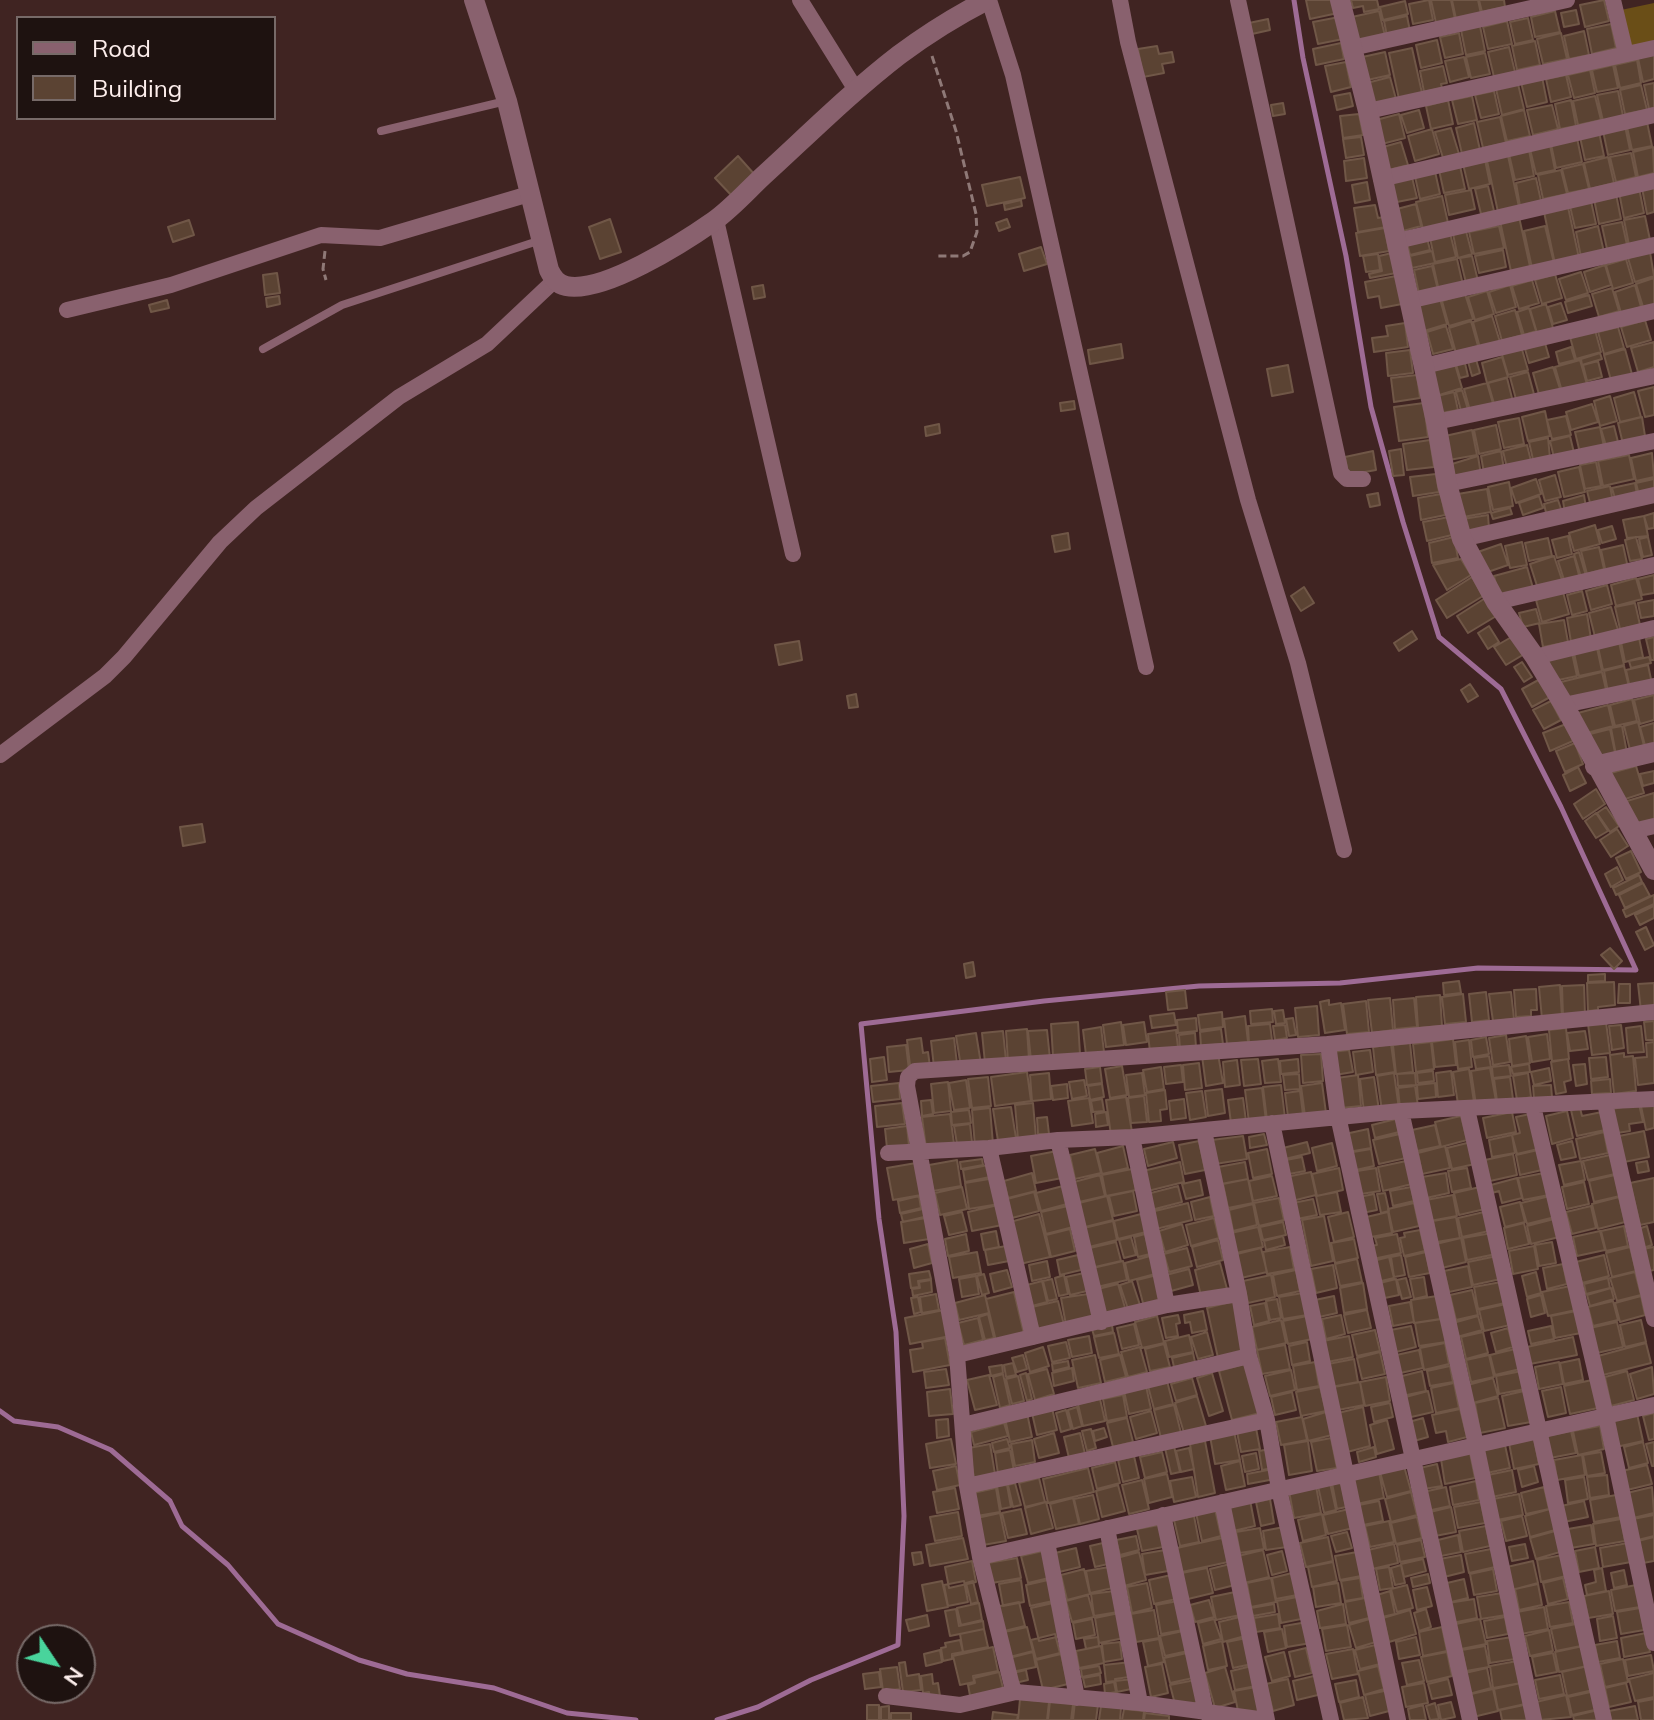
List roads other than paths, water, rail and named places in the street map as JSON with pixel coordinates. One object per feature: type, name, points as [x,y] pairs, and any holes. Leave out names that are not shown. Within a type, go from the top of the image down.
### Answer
[{"type":"street","points":[[474,0],[507,101],[549,270],[555,280],[564,286],[577,287],[609,279],[647,261],[716,220],[856,90],[954,17],[988,0],[1013,75],[1146,667]]},
{"type":"street","points":[[800,0],[856,90]]},
{"type":"street","points":[[1120,0],[1128,42],[1248,500],[1298,663],[1344,850]]},
{"type":"street","points":[[1238,0],[1341,473],[1347,479],[1363,479]]},
{"type":"street","points":[[1340,0],[1368,111],[1447,484],[1462,539],[1496,602],[1564,705],[1654,870]]},
{"type":"street","points":[[1352,48],[1567,0]]},
{"type":"street","points":[[1613,0],[1626,54]]},
{"type":"street","points":[[1368,111],[1654,48]]},
{"type":"street","points":[[1381,179],[1654,115]]},
{"type":"street","points":[[1397,241],[1654,181]]},
{"type":"street","points":[[67,310],[171,285],[326,235],[380,238],[529,194]]},
{"type":"street","points":[[716,220],[793,554]]},
{"type":"street","points":[[1408,301],[1654,245]]},
{"type":"street","points":[[0,755],[105,676],[220,542],[256,508],[399,397],[487,344],[555,280]]},
{"type":"street","points":[[1424,366],[1654,311]]},
{"type":"street","points":[[1436,422],[1654,376]]},
{"type":"street","points":[[1447,484],[1654,441]]},
{"type":"street","points":[[1462,539],[1654,495]]},
{"type":"street","points":[[1496,602],[1654,565]]},
{"type":"street","points":[[1535,657],[1654,628]]},
{"type":"street","points":[[1564,705],[1654,686]]},
{"type":"street","points":[[1595,766],[1654,752]]},
{"type":"street","points":[[1633,831],[1654,826]]},
{"type":"street","points":[[1016,1692],[980,1557],[967,1486],[957,1355],[907,1086],[908,1077],[915,1071],[1328,1044],[1654,1012]]},
{"type":"street","points":[[1328,1044],[1338,1116],[1470,1720]]},
{"type":"street","points":[[888,1153],[1132,1137],[1401,1111],[1654,1099]]},
{"type":"street","points":[[1605,1103],[1654,1319]]},
{"type":"street","points":[[1533,1106],[1606,1416],[1654,1643]]},
{"type":"street","points":[[1467,1109],[1604,1720]]},
{"type":"street","points":[[1401,1111],[1534,1720]]},
{"type":"street","points":[[1272,1123],[1398,1720]]},
{"type":"street","points":[[1204,1131],[1249,1356],[1267,1420],[1279,1489],[1331,1720]]},
{"type":"street","points":[[1132,1137],[1167,1305]]},
{"type":"street","points":[[1058,1140],[1101,1322]]},
{"type":"street","points":[[989,1148],[1033,1337]]},
{"type":"street","points":[[957,1355],[1167,1305],[1239,1294]]},
{"type":"street","points":[[963,1425],[1249,1356]]},
{"type":"street","points":[[980,1557],[1654,1405]]},
{"type":"street","points":[[967,1486],[1267,1420]]},
{"type":"street","points":[[886,1696],[960,1705],[1016,1692],[1140,1703],[1267,1720],[1222,1502]]},
{"type":"street","points":[[1163,1515],[1206,1713]]},
{"type":"street","points":[[1107,1528],[1140,1703]]},
{"type":"street","points":[[1047,1542],[1077,1698]]},
{"type":"lane","points":[[381,131],[507,101]]},
{"type":"lane","points":[[263,349],[342,305],[541,239]]},
{"type":"waterway","points":[[717,1720],[758,1707],[811,1680],[898,1645],[904,1516],[896,1332],[879,1219],[861,1024],[1044,1001],[1199,986],[1340,983],[1478,968],[1636,970],[1561,807],[1501,689],[1439,637],[1371,407],[1346,256],[1303,58],[1294,0]]},
{"type":"waterway","points":[[0,1411],[14,1421],[58,1427],[111,1450],[170,1501],[182,1526],[228,1565],[278,1624],[359,1660],[407,1674],[494,1688],[567,1713],[636,1720]]}]
